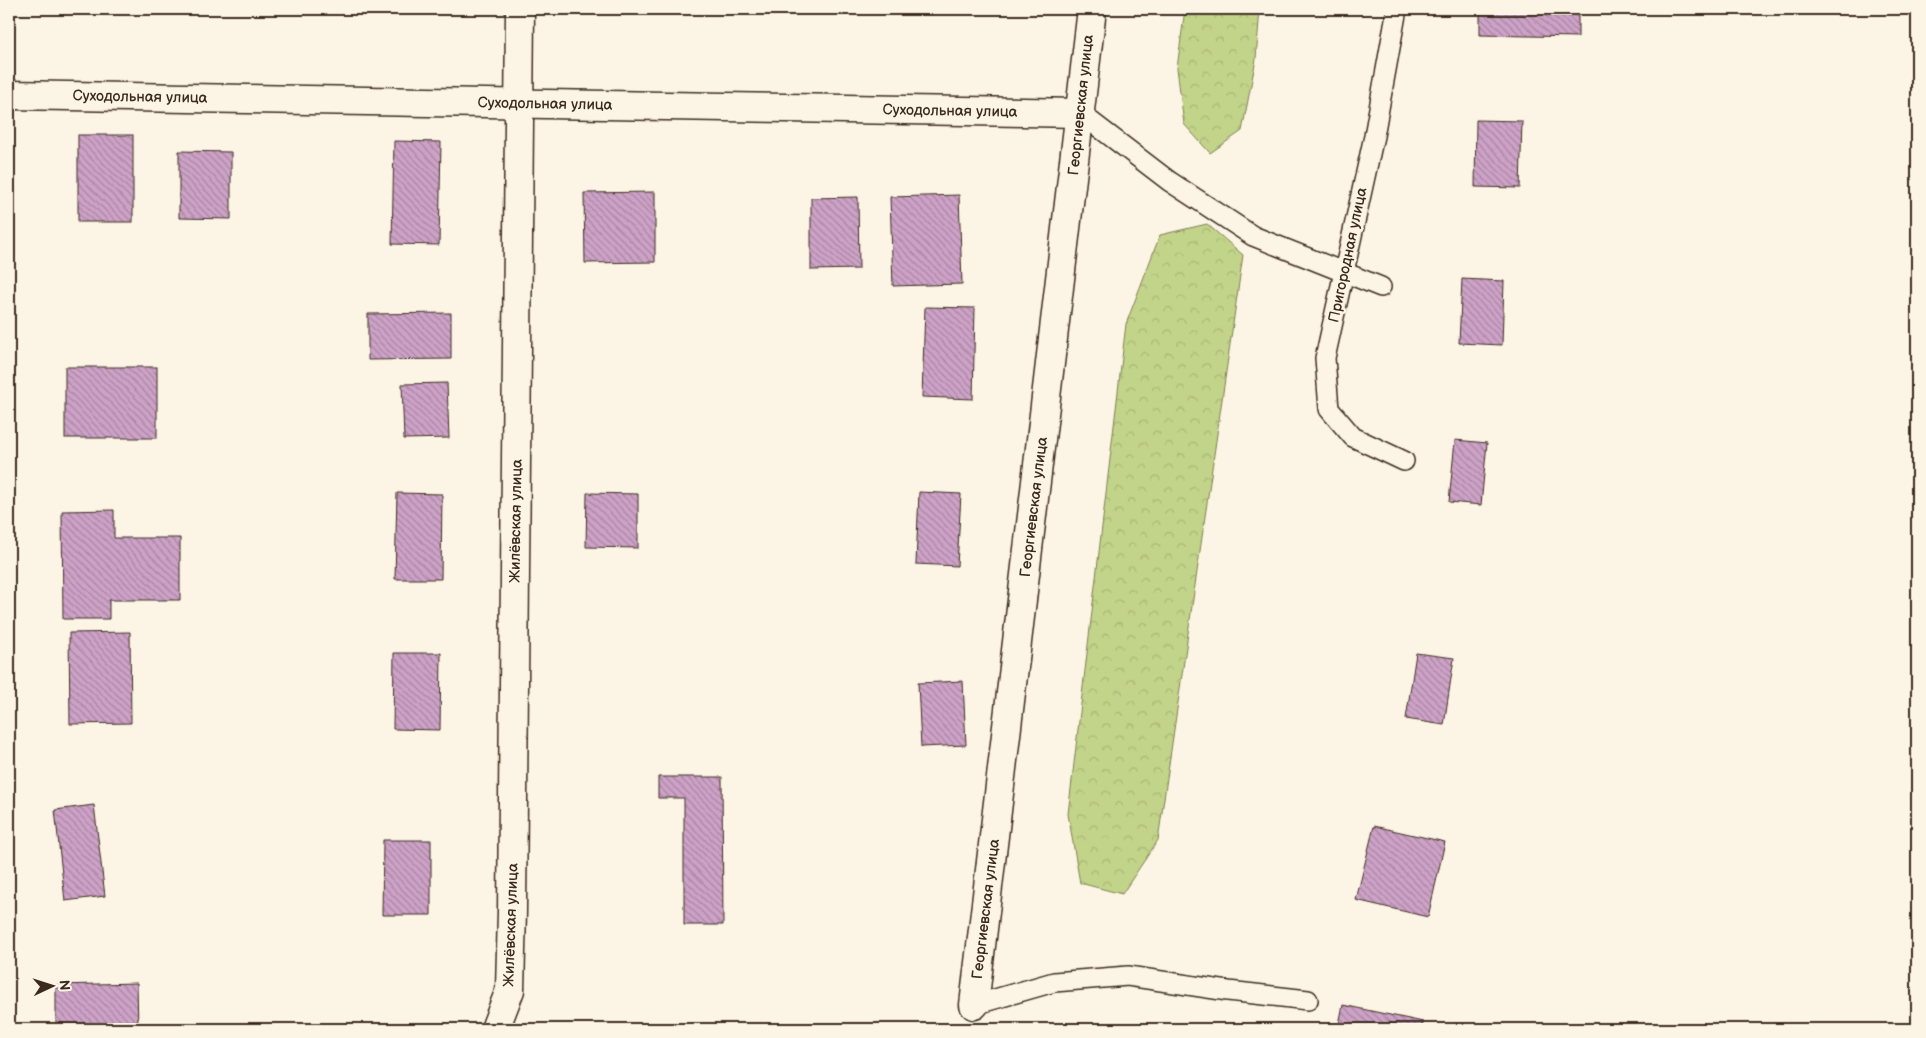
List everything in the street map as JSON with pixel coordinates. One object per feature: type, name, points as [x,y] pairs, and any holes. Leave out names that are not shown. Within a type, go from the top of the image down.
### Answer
[{"type":"street","name":"Жилёвская улица","points":[[494,1029],[510,990],[520,9]]},
{"type":"street","name":"Георгиевская улица","points":[[974,1005],[1092,9]]},
{"type":"street","name":"Суходольная улица","points":[[9,95],[1080,113]]},
{"type":"lane","name":"Пригородная улица","points":[[1397,9],[1374,136],[1325,358],[1329,409],[1353,437],[1404,461]]},
{"type":"lane","points":[[1080,113],[1169,181],[1253,236],[1382,287]]},
{"type":"lane","points":[[974,1005],[1054,982],[1128,976],[1228,991],[1308,1000]]},
{"type":"green space","points":[[1185,9],[1260,9],[1256,59],[1242,131],[1210,153],[1184,124],[1177,68]]},
{"type":"green space","points":[[1207,224],[1243,255],[1158,840],[1122,894],[1080,883],[1068,814],[1126,324],[1160,235]]},
{"type":"building","points":[[1480,9],[1578,9],[1578,37],[1480,35]]},
{"type":"building","points":[[1476,120],[1522,121],[1520,188],[1475,187]]},
{"type":"building","points":[[78,135],[133,135],[133,222],[78,222]]},
{"type":"building","points":[[394,141],[441,142],[439,245],[392,244]]},
{"type":"building","points":[[179,151],[231,152],[231,219],[179,218]]},
{"type":"building","points":[[655,192],[655,262],[585,263],[584,193]]},
{"type":"building","points":[[959,195],[962,284],[893,286],[890,197]]},
{"type":"building","points":[[858,197],[859,269],[811,270],[811,198]]},
{"type":"building","points":[[1462,279],[1504,281],[1502,345],[1459,343]]},
{"type":"building","points":[[925,307],[975,308],[973,399],[922,397]]},
{"type":"building","points":[[451,313],[451,359],[368,360],[368,314]]},
{"type":"building","points":[[65,367],[157,367],[157,438],[65,438]]},
{"type":"building","points":[[447,383],[449,438],[404,439],[402,384]]},
{"type":"building","points":[[1455,440],[1487,443],[1481,505],[1449,502]]},
{"type":"building","points":[[919,492],[961,494],[957,566],[916,564]]},
{"type":"building","points":[[397,493],[442,494],[441,579],[395,579]]},
{"type":"building","points":[[587,493],[638,494],[638,548],[586,547]]},
{"type":"building","points":[[114,510],[114,538],[180,538],[180,600],[109,600],[109,619],[63,619],[62,511]]},
{"type":"building","points":[[130,632],[131,723],[70,724],[69,633]]},
{"type":"building","points":[[394,653],[441,653],[440,730],[393,729]]},
{"type":"building","points":[[1416,653],[1454,658],[1444,725],[1406,719]]},
{"type":"building","points":[[963,681],[966,745],[921,747],[918,683]]},
{"type":"building","points":[[658,777],[722,777],[723,925],[684,925],[684,798],[658,798]]},
{"type":"building","points":[[94,805],[105,896],[65,901],[55,810]]},
{"type":"building","points":[[1374,826],[1445,842],[1428,917],[1356,900]]},
{"type":"building","points":[[383,840],[431,840],[431,915],[382,915]]},
{"type":"building","points":[[137,983],[138,1029],[56,1029],[56,985]]},
{"type":"building","points":[[1343,1005],[1423,1022],[1422,1029],[1338,1029]]}]
